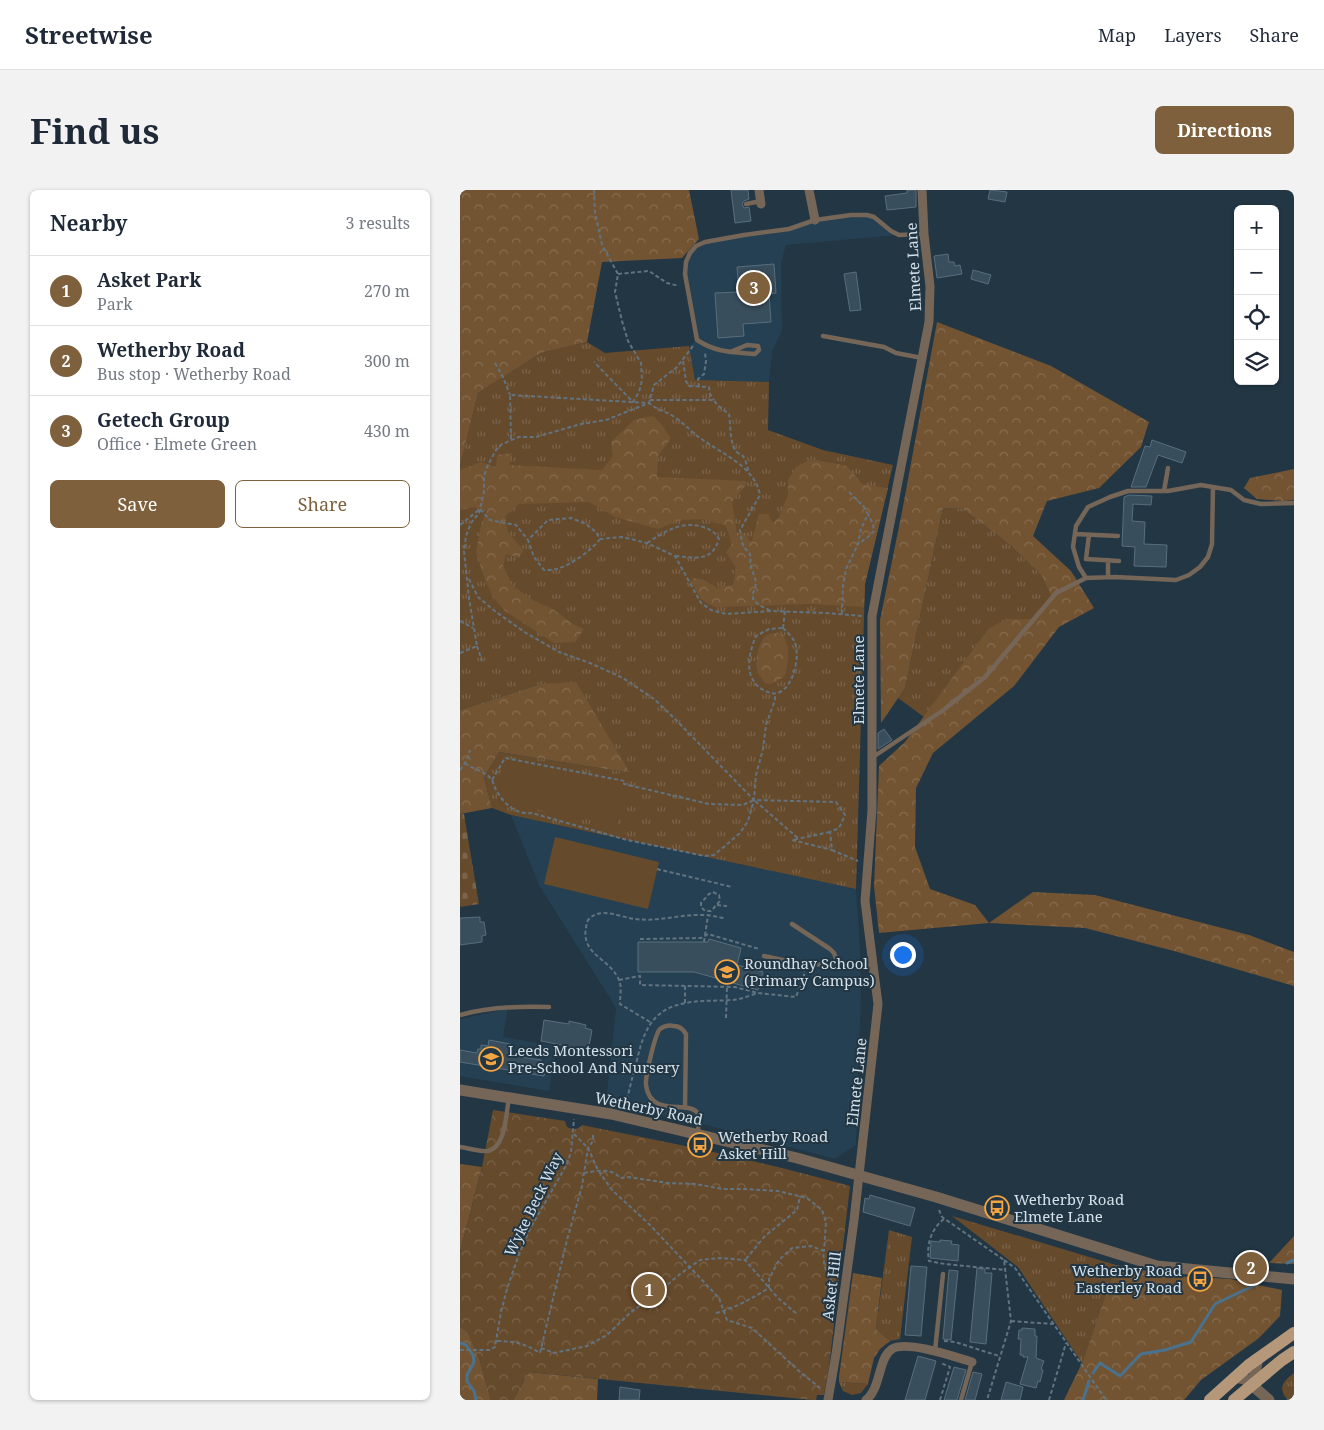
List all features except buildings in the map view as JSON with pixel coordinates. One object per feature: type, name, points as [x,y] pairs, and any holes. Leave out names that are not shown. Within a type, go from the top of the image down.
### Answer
[{"type":"main road","points":[[1210,1400],[1234,1377],[1294,1333]]},
{"type":"main road","points":[[1234,1400],[1294,1352]]},
{"type":"street","points":[[759,190],[761,202]]},
{"type":"street","points":[[810,190],[815,220]]},
{"type":"street","name":"Elmete Lane","points":[[859,1174],[878,1004],[865,901],[872,810],[872,616],[930,322],[930,286],[924,234],[922,190]]},
{"type":"street","name":"Wetherby Road","points":[[460,1090],[611,1114],[796,1158],[936,1197],[1157,1266],[1294,1279]]},
{"type":"street","name":"Asket Hill","points":[[828,1400],[836,1354],[859,1174]]},
{"type":"street","points":[[866,1400],[873,1394],[884,1358],[892,1349],[904,1346],[940,1352],[972,1362]]},
{"type":"street","points":[[1252,1385],[1258,1358]]},
{"type":"street","points":[[1234,1377],[1244,1379],[1270,1400]]},
{"type":"lane","points":[[746,204],[761,202]]},
{"type":"lane","points":[[730,352],[747,344],[758,346],[759,350],[755,354],[730,352],[708,348],[697,340],[685,274],[686,262],[696,246],[704,242],[744,234],[789,229],[815,220],[851,215],[874,217],[899,235],[924,234]]},
{"type":"lane","points":[[823,336],[884,347],[896,353],[922,358]]},
{"type":"lane","points":[[1164,491],[1168,468]]},
{"type":"lane","points":[[1086,578],[1079,567],[1073,547],[1076,526],[1088,507],[1103,500],[1128,491],[1164,491],[1201,485],[1231,490],[1244,500],[1261,504],[1294,503]]},
{"type":"lane","points":[[872,758],[942,711],[985,677],[1056,593],[1086,578],[1176,580],[1200,568],[1208,557],[1212,544],[1213,487]]},
{"type":"lane","points":[[1075,534],[1118,536]]},
{"type":"lane","points":[[1089,535],[1086,559],[1119,561]]},
{"type":"lane","points":[[1108,560],[1108,577]]},
{"type":"lane","points":[[792,924],[830,949],[834,953],[838,964]]},
{"type":"lane","points":[[764,956],[804,964],[873,965]]},
{"type":"lane","points":[[460,1015],[525,1006],[549,1007]]},
{"type":"lane","points":[[685,1108],[686,1034],[682,1028],[668,1026],[660,1029],[656,1036],[646,1077],[648,1093],[660,1105],[693,1109],[698,1113],[698,1134]]},
{"type":"lane","points":[[460,1147],[487,1151],[496,1147],[501,1140],[509,1097]]},
{"type":"lane","points":[[940,1352],[936,1340],[943,1274]]},
{"type":"lane","points":[[961,1400],[972,1362]]},
{"type":"path","points":[[594,190],[595,212],[602,245],[618,274],[615,292],[622,321],[628,341],[641,363],[642,380],[639,392],[633,402]]},
{"type":"path","points":[[618,274],[649,271],[666,283],[687,286]]},
{"type":"path","points":[[650,402],[654,385],[677,367],[697,340]]},
{"type":"path","points":[[698,387],[698,379],[704,374],[706,361],[704,345]]},
{"type":"path","points":[[683,360],[686,381],[689,386],[709,387],[710,394],[717,405],[729,414],[733,444],[736,451],[744,458],[750,474]]},
{"type":"path","points":[[495,362],[510,395],[511,440]]},
{"type":"path","points":[[594,362],[633,402]]},
{"type":"path","points":[[510,395],[633,402],[675,399],[714,400]]},
{"type":"path","points":[[482,661],[477,646],[468,598],[468,578],[464,551],[466,536],[471,523],[479,513],[484,492],[484,476],[496,450],[502,444],[519,437],[536,437],[581,424],[606,420],[650,402]]},
{"type":"path","points":[[650,402],[656,409],[672,415],[689,427],[702,440],[735,460],[750,474],[759,486],[760,495],[740,530],[742,542],[744,548],[749,552],[750,563],[755,576],[756,582],[753,599],[759,605],[771,611]]},
{"type":"path","points":[[849,492],[864,507],[873,524],[874,530],[858,544]]},
{"type":"path","points":[[460,525],[480,509]]},
{"type":"path","points":[[480,509],[490,520],[516,525],[528,540],[534,558],[544,570],[558,569],[570,563],[594,547],[600,539],[622,537],[647,543],[675,556],[705,557],[717,547],[719,539],[716,533],[694,524],[676,527],[662,533],[647,543]]},
{"type":"path","points":[[842,614],[843,585],[846,569],[858,544],[861,529],[868,514]]},
{"type":"path","points":[[528,540],[548,520],[571,518],[586,524],[596,532],[600,539]]},
{"type":"path","points":[[675,556],[701,603],[711,610],[726,614],[785,611],[872,616]]},
{"type":"path","points":[[468,578],[478,596],[496,612],[526,633],[559,652],[623,678],[654,699],[754,800],[799,839]]},
{"type":"path","points":[[783,628],[785,611]]},
{"type":"path","points":[[460,621],[474,629]]},
{"type":"path","points":[[783,628],[792,637],[796,646],[794,672],[788,685],[780,692],[771,694],[760,689],[752,680],[749,667],[752,646],[756,636],[770,629],[783,628]]},
{"type":"path","points":[[460,652],[477,646]]},
{"type":"path","points":[[465,763],[472,768],[480,770],[492,780],[496,789],[509,806],[523,814],[532,813],[626,840],[705,856],[714,855],[740,833],[748,821],[754,800],[756,775],[763,749],[766,725],[775,700],[775,693]]},
{"type":"path","points":[[460,770],[467,760],[470,750]]},
{"type":"path","points":[[492,780],[505,758],[625,781],[624,784],[709,804],[743,805],[754,800],[836,802],[845,815],[839,828],[830,832],[792,840],[832,850],[868,864]]},
{"type":"path","points":[[830,832],[832,850]]},
{"type":"path","points":[[658,869],[732,888]]},
{"type":"path","points":[[704,942],[707,915],[701,907],[701,903],[710,893],[717,893],[720,901],[711,910],[705,911]]},
{"type":"path","points":[[716,905],[727,906]]},
{"type":"path","points":[[660,1029],[620,1004],[619,980],[615,973],[589,948],[585,936],[586,925],[591,916],[601,912],[647,920],[707,915],[724,918]]},
{"type":"path","points":[[640,939],[701,938],[708,934],[759,949],[764,956]]},
{"type":"path","points":[[619,980],[640,976],[640,985],[735,987],[758,993],[796,997],[804,976],[804,964]]},
{"type":"path","points":[[685,986],[685,1003]]},
{"type":"path","points":[[726,1018],[727,987]]},
{"type":"path","name":"Wyke Beck Way","points":[[497,1341],[501,1312],[519,1254],[530,1229],[567,1164],[571,1152],[574,1118]]},
{"type":"path","points":[[573,1133],[588,1148],[598,1170],[612,1190],[649,1224],[719,1298],[727,1320],[752,1328],[818,1386],[828,1400]]},
{"type":"path","points":[[460,1350],[490,1350],[496,1346],[497,1341],[513,1341],[540,1352],[584,1173],[588,1148],[593,1141],[593,1135]]},
{"type":"path","points":[[584,1173],[598,1170],[615,1172],[620,1178],[628,1177],[668,1184],[696,1184],[722,1189],[778,1191],[806,1198],[822,1210],[826,1222],[823,1260],[828,1277],[834,1285]]},
{"type":"path","points":[[745,1260],[766,1236],[797,1210],[800,1196]]},
{"type":"path","points":[[936,1197],[944,1219],[1015,1268],[1106,1400]]},
{"type":"path","points":[[944,1219],[931,1236],[928,1249],[929,1261],[1005,1270]]},
{"type":"path","points":[[769,1288],[769,1279],[779,1260],[792,1248],[811,1246],[824,1251]]},
{"type":"path","points":[[541,1348],[554,1353],[587,1346],[608,1334],[630,1313],[700,1260],[720,1258],[745,1260],[778,1298],[797,1314]]},
{"type":"path","points":[[988,1400],[1011,1321],[1004,1260]]},
{"type":"path","points":[[716,1313],[724,1312],[769,1288]]},
{"type":"path","points":[[1011,1321],[1053,1324]]},
{"type":"path","points":[[936,1340],[955,1342],[1000,1357]]},
{"type":"path","points":[[1049,1400],[1066,1343]]},
{"type":"path","points":[[940,1352],[940,1364],[950,1367],[940,1400]]},
{"type":"shaded area","points":[[867,215],[899,235],[786,245],[781,263],[782,330],[772,352],[769,382],[695,380],[689,346],[697,340],[685,274],[690,253],[705,242],[789,229],[815,220]]},
{"type":"shaded area","name":"Roundhay School (Primary Campus)","points":[[511,815],[856,889],[861,994],[856,1145],[835,1159],[714,1127],[606,1102],[616,1008],[539,885]]},
{"type":"shaded area","points":[[508,1009],[503,1037],[556,1046],[549,1091],[460,1076],[460,1019]]},
{"type":"green space","points":[[460,190],[689,190],[699,239],[682,258],[602,262],[587,342],[541,353],[478,393],[460,467]]},
{"type":"green space","points":[[937,322],[1051,366],[1149,422],[1141,447],[1099,488],[1047,501],[1033,536],[1071,571],[1094,608],[1059,627],[1014,686],[933,753],[916,788],[915,847],[930,889],[975,905],[989,923],[879,933],[874,886],[879,766],[905,742],[988,629],[1007,619],[1035,619],[1051,597],[1042,576],[1010,545],[963,509],[943,508],[905,688],[881,723],[880,620]]},
{"type":"green space","points":[[587,342],[605,353],[689,346],[695,380],[769,382],[768,430],[823,450],[893,465],[865,584],[856,889],[511,815],[492,808],[484,778],[499,752],[630,773],[540,684],[460,710],[460,467],[478,393],[541,353]]},
{"type":"green space","points":[[653,416],[671,438],[658,456],[657,477],[746,481],[746,485],[732,502],[737,533],[745,533],[749,540],[752,541],[759,514],[768,514],[773,523],[779,517],[788,495],[788,480],[796,467],[811,459],[847,466],[862,484],[888,488],[865,584],[864,607],[810,604],[712,606],[701,598],[691,581],[693,578],[704,580],[716,587],[733,585],[737,569],[726,552],[732,544],[726,526],[703,519],[680,520],[658,529],[615,517],[589,502],[519,504],[505,516],[508,532],[523,550],[519,558],[506,554],[503,565],[512,585],[532,600],[553,609],[573,624],[584,629],[575,642],[554,643],[505,611],[493,597],[476,552],[481,525],[487,510],[474,507],[460,510],[460,470],[481,462],[496,467],[497,455],[512,453],[509,465],[602,470],[613,456],[611,442],[634,420]]},
{"type":"green space","points":[[1294,469],[1294,500],[1257,499],[1244,488],[1250,478]]},
{"type":"green space","points":[[943,508],[963,509],[1010,545],[1042,576],[1051,597],[1035,619],[988,629],[924,717],[898,698],[905,688]]},
{"type":"green space","points":[[774,633],[782,634],[785,639],[788,649],[787,665],[785,676],[776,682],[766,684],[757,670],[757,657],[763,639]]},
{"type":"green space","points":[[576,682],[630,773],[499,752],[484,778],[492,808],[460,814],[460,710],[540,684]]},
{"type":"green space","points":[[505,758],[625,781],[617,825],[497,802]]},
{"type":"green space","points":[[460,814],[464,814],[479,904],[460,907]]},
{"type":"green space","points":[[555,837],[659,862],[648,909],[544,884]]},
{"type":"green space","points":[[1033,892],[1095,895],[1249,935],[1294,952],[1294,986],[1174,951],[1085,928],[989,923]]},
{"type":"green space","points":[[493,1110],[565,1121],[567,1127],[571,1129],[578,1129],[582,1125],[750,1160],[850,1186],[829,1367],[824,1395],[817,1395],[816,1400],[812,1400],[529,1372],[513,1400],[491,1400],[480,1361],[468,1332],[460,1327],[460,1252],[482,1167]]},
{"type":"green space","points":[[460,1164],[482,1167],[460,1252]]},
{"type":"green space","points":[[952,1216],[1116,1265],[1082,1363],[1018,1267]]},
{"type":"green space","points":[[889,1230],[912,1237],[900,1339],[890,1341],[876,1329]]},
{"type":"green space","points":[[1294,1236],[1294,1264],[1269,1263]]},
{"type":"green space","points":[[1116,1265],[1172,1276],[1230,1279],[1282,1290],[1280,1316],[1259,1338],[1201,1380],[1184,1400],[1064,1400],[1082,1363]]},
{"type":"green space","points":[[853,1273],[882,1278],[876,1329],[890,1341],[880,1349],[874,1358],[868,1384],[839,1382]]},
{"type":"green space","points":[[460,1327],[468,1332],[480,1361],[491,1400],[460,1400]]},
{"type":"green space","points":[[529,1372],[598,1379],[597,1400],[513,1400]]},
{"type":"green space","points":[[1294,1373],[1294,1399],[1288,1400],[1282,1389],[1284,1382]]},
{"type":"green space","points":[[839,1382],[868,1384],[861,1393],[852,1395],[843,1391]]},
{"type":"waterway","points":[[1287,1263],[1294,1260]]},
{"type":"waterway","points":[[1093,1373],[1100,1363],[1120,1376],[1141,1354],[1165,1350],[1191,1342],[1215,1304],[1257,1284]]},
{"type":"waterway","points":[[460,1343],[466,1345],[473,1355],[474,1362],[467,1375],[467,1381],[474,1391],[476,1400]]},
{"type":"waterway","points":[[1083,1400],[1089,1381]]},
{"type":"place","name":"Getech Group","points":[[754,288]]},
{"type":"place","name":"Roundhay School (Primary Campus)","points":[[727,972]]},
{"type":"place","name":"Leeds Montessori Pre-School And Nursery","points":[[491,1059]]},
{"type":"place","name":"Wetherby Road Asket Hill","points":[[700,1145]]},
{"type":"place","name":"Wetherby Road Elmete Lane","points":[[997,1208]]},
{"type":"place","name":"Wetherby Road","points":[[1251,1268]]},
{"type":"place","name":"Wetherby Road Easterley Road","points":[[1200,1279]]},
{"type":"place","name":"Asket Park","points":[[649,1290]]}]
